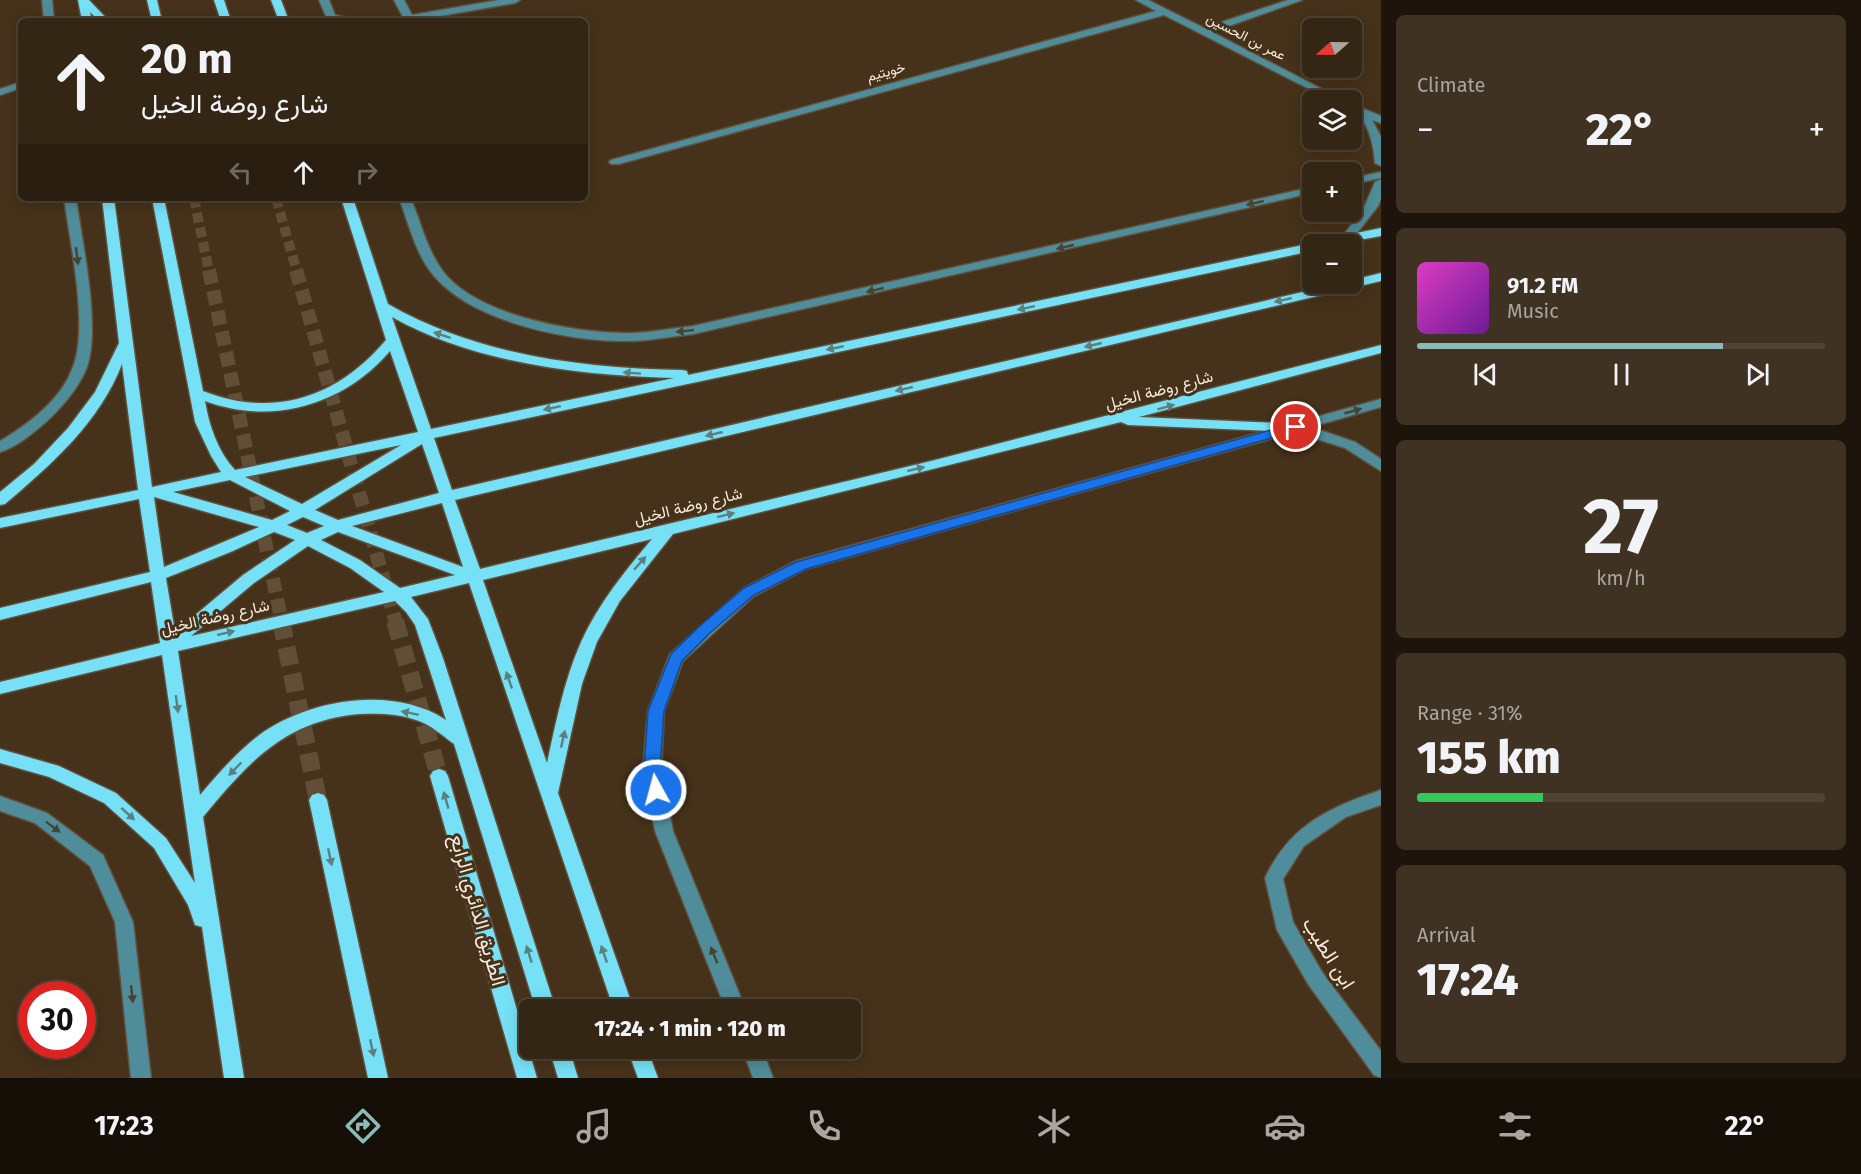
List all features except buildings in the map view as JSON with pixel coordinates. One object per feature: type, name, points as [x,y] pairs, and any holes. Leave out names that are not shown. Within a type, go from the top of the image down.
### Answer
[{"type":"main road","points":[[83,0],[86,18]]},
{"type":"main road","points":[[83,0],[101,18]]},
{"type":"main road","points":[[152,0],[156,18]]},
{"type":"main road","points":[[219,0],[225,18]]},
{"type":"main road","points":[[276,0],[283,18]]},
{"type":"main road","points":[[108,201],[124,340],[234,1078]]},
{"type":"main road","points":[[159,201],[202,422],[216,453],[230,473],[302,511],[381,545],[475,576]]},
{"type":"main road","points":[[348,201],[393,340],[620,999]]},
{"type":"main road","points":[[1362,236],[1381,232]]},
{"type":"main road","points":[[0,523],[1302,249]]},
{"type":"main road","points":[[169,646],[262,569],[308,540],[337,526],[448,497],[1381,277]]},
{"type":"main road","points":[[382,306],[429,330],[491,351],[561,366],[635,374],[712,374]]},
{"type":"main road","points":[[0,500],[37,470],[97,403],[110,379],[124,340]]},
{"type":"main road","points":[[196,393],[228,405],[267,407],[308,400],[345,386],[372,365],[393,340]]},
{"type":"main road","name":"شارع روضة الخيل","points":[[0,688],[169,646],[475,576],[1113,421],[1381,349]]},
{"type":"main road","points":[[1113,421],[1296,427]]},
{"type":"main road","points":[[0,614],[158,575],[214,554],[302,511],[426,435]]},
{"type":"main road","points":[[146,491],[214,507],[275,525],[338,553],[412,607],[420,620],[461,740],[543,999]]},
{"type":"main road","points":[[549,795],[576,677],[598,623],[629,576],[669,529]]},
{"type":"main road","points":[[195,815],[235,768],[275,733],[324,712],[376,706],[424,716],[461,740]]},
{"type":"main road","points":[[0,756],[52,771],[110,798],[160,843],[197,902],[219,974]]},
{"type":"main road","name":"الطريق الدائري الرابع","points":[[439,776],[527,1078]]},
{"type":"main road","points":[[318,800],[378,1078]]},
{"type":"main road","points":[[562,1059],[568,1078]]},
{"type":"main road","points":[[642,1059],[648,1078]]},
{"type":"street","points":[[47,0],[49,18]]},
{"type":"street","points":[[324,0],[332,18]]},
{"type":"street","points":[[399,0],[408,18]]},
{"type":"street","points":[[415,18],[515,0]]},
{"type":"street","name":"عمر بن الحسين","points":[[1141,0],[1318,90]]},
{"type":"street","points":[[1203,32],[1297,0]]},
{"type":"street","name":"خويتيم","points":[[615,162],[1165,12]]},
{"type":"street","points":[[0,92],[18,86]]},
{"type":"street","points":[[0,92],[18,92]]},
{"type":"street","points":[[1363,113],[1381,120]]},
{"type":"street","points":[[1363,113],[1379,144],[1381,163]]},
{"type":"street","points":[[1362,179],[1381,176]]},
{"type":"street","points":[[1351,234],[1365,219],[1377,198],[1381,182]]},
{"type":"street","points":[[406,201],[427,254],[439,275],[457,292],[480,304],[540,325],[578,333],[629,337],[693,330],[1302,192]]},
{"type":"street","points":[[0,447],[23,435],[61,400],[81,366],[86,335],[70,201]]},
{"type":"street","points":[[732,999],[664,831],[652,769],[656,711],[676,658],[706,628],[749,592],[801,565],[1381,403]]},
{"type":"street","points":[[1296,427],[1350,445],[1381,466]]},
{"type":"street","name":"ابن الطيب","points":[[1381,797],[1340,812],[1298,841],[1274,878],[1284,924],[1315,978],[1381,1068]]},
{"type":"street","points":[[0,803],[41,818],[97,861],[124,922],[141,1078]]},
{"type":"street","points":[[756,1059],[763,1078]]},
{"type":"tunnel","points":[[195,201],[209,272]]},
{"type":"tunnel","points":[[277,201],[297,272]]},
{"type":"tunnel","points":[[209,270],[282,623]]},
{"type":"tunnel","points":[[296,270],[396,623]]},
{"type":"tunnel","points":[[281,621],[318,800]]},
{"type":"tunnel","points":[[395,621],[439,776]]},
{"type":"route","points":[[656,790],[652,769],[656,711],[676,658],[706,628],[749,592],[801,565],[1296,427]]}]
